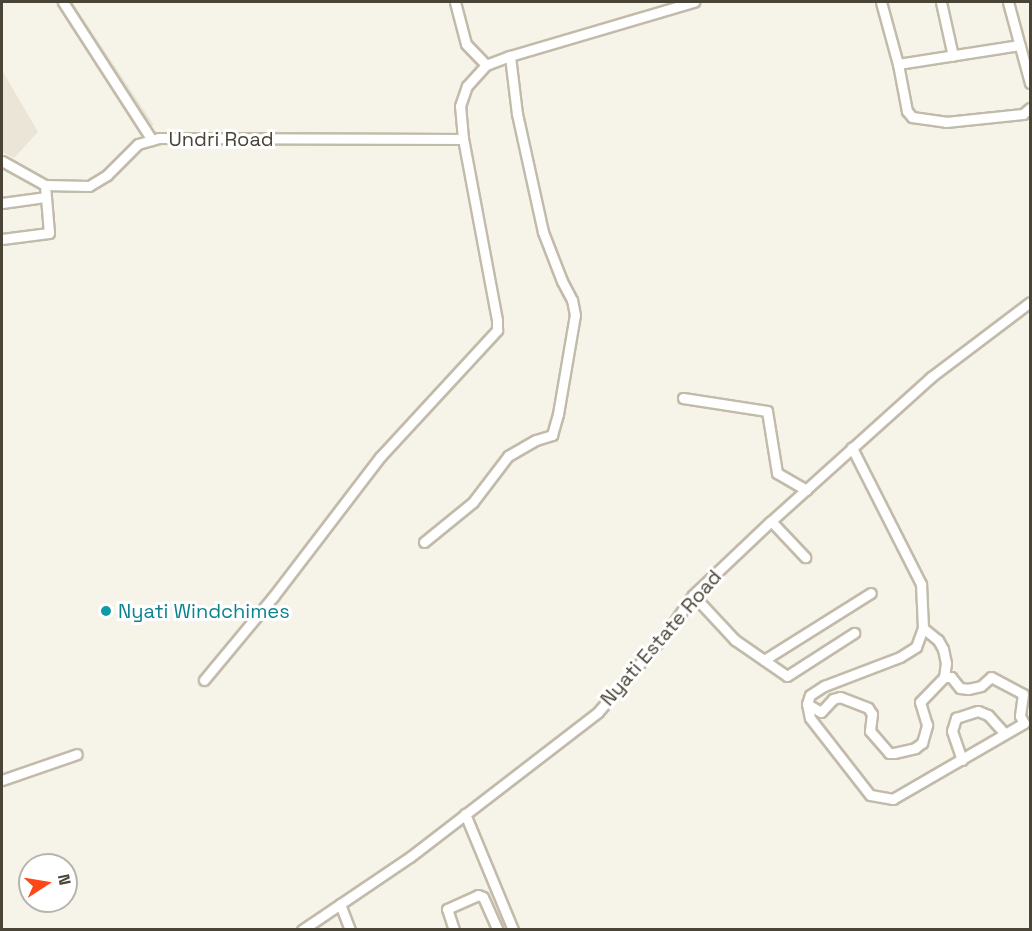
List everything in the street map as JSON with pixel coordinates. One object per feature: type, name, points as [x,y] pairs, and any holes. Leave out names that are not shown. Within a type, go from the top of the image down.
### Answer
[{"type":"street","points":[[63,2],[152,140]]},
{"type":"street","points":[[455,2],[465,44],[486,65]]},
{"type":"street","points":[[204,680],[273,597],[386,450],[497,330],[463,139],[460,106],[467,86],[486,65],[510,56],[694,2]]},
{"type":"street","points":[[881,2],[898,64],[907,111],[912,117],[920,120],[946,122],[1023,114],[1030,108]]},
{"type":"street","points":[[940,2],[953,56]]},
{"type":"street","points":[[1008,2],[1030,83]]},
{"type":"street","points":[[898,64],[1020,45]]},
{"type":"street","points":[[424,542],[473,502],[508,456],[536,440],[552,435],[558,414],[575,315],[572,300],[543,232],[517,114],[510,56]]},
{"type":"street","name":"Undri Road","points":[[2,160],[45,185],[89,186],[107,176],[138,144],[152,140],[463,139]]},
{"type":"street","points":[[2,239],[49,233],[45,185]]},
{"type":"street","points":[[2,203],[45,197]]},
{"type":"street","name":"Nyati Estate Road","points":[[302,930],[410,857],[598,712],[668,630],[693,595],[771,521],[931,377],[1030,302]]},
{"type":"street","points":[[683,398],[767,411],[777,473],[806,490]]},
{"type":"street","points":[[852,448],[921,584],[923,628],[916,647],[900,657],[824,686],[810,695],[807,705],[810,718],[870,795],[893,799],[1024,723],[1020,716],[1023,694],[1020,691],[991,677],[975,689],[960,688],[951,677],[944,677]]},
{"type":"street","points":[[771,521],[805,556]]},
{"type":"street","points":[[764,660],[871,593]]},
{"type":"street","points":[[693,595],[735,640],[787,676],[854,633]]},
{"type":"street","points":[[807,705],[821,712],[833,699],[840,697],[868,708],[872,714],[870,731],[889,753],[915,748],[922,743],[927,725],[920,702],[944,677],[946,663],[938,640],[923,628]]},
{"type":"street","points":[[962,760],[952,731],[956,718],[978,711],[988,715],[1005,734]]},
{"type":"street","points":[[2,780],[77,754]]},
{"type":"street","points":[[465,814],[513,930]]},
{"type":"street","points":[[454,930],[447,909],[478,895],[483,897],[498,930]]},
{"type":"street","points":[[340,904],[350,930]]},
{"type":"shaded area","points":[[58,2],[72,2],[154,125],[140,131]]},
{"type":"shaded area","points":[[2,70],[38,132],[14,158],[2,152]]},
{"type":"place","name":"Nyati Windchimes","points":[[106,611]]}]
